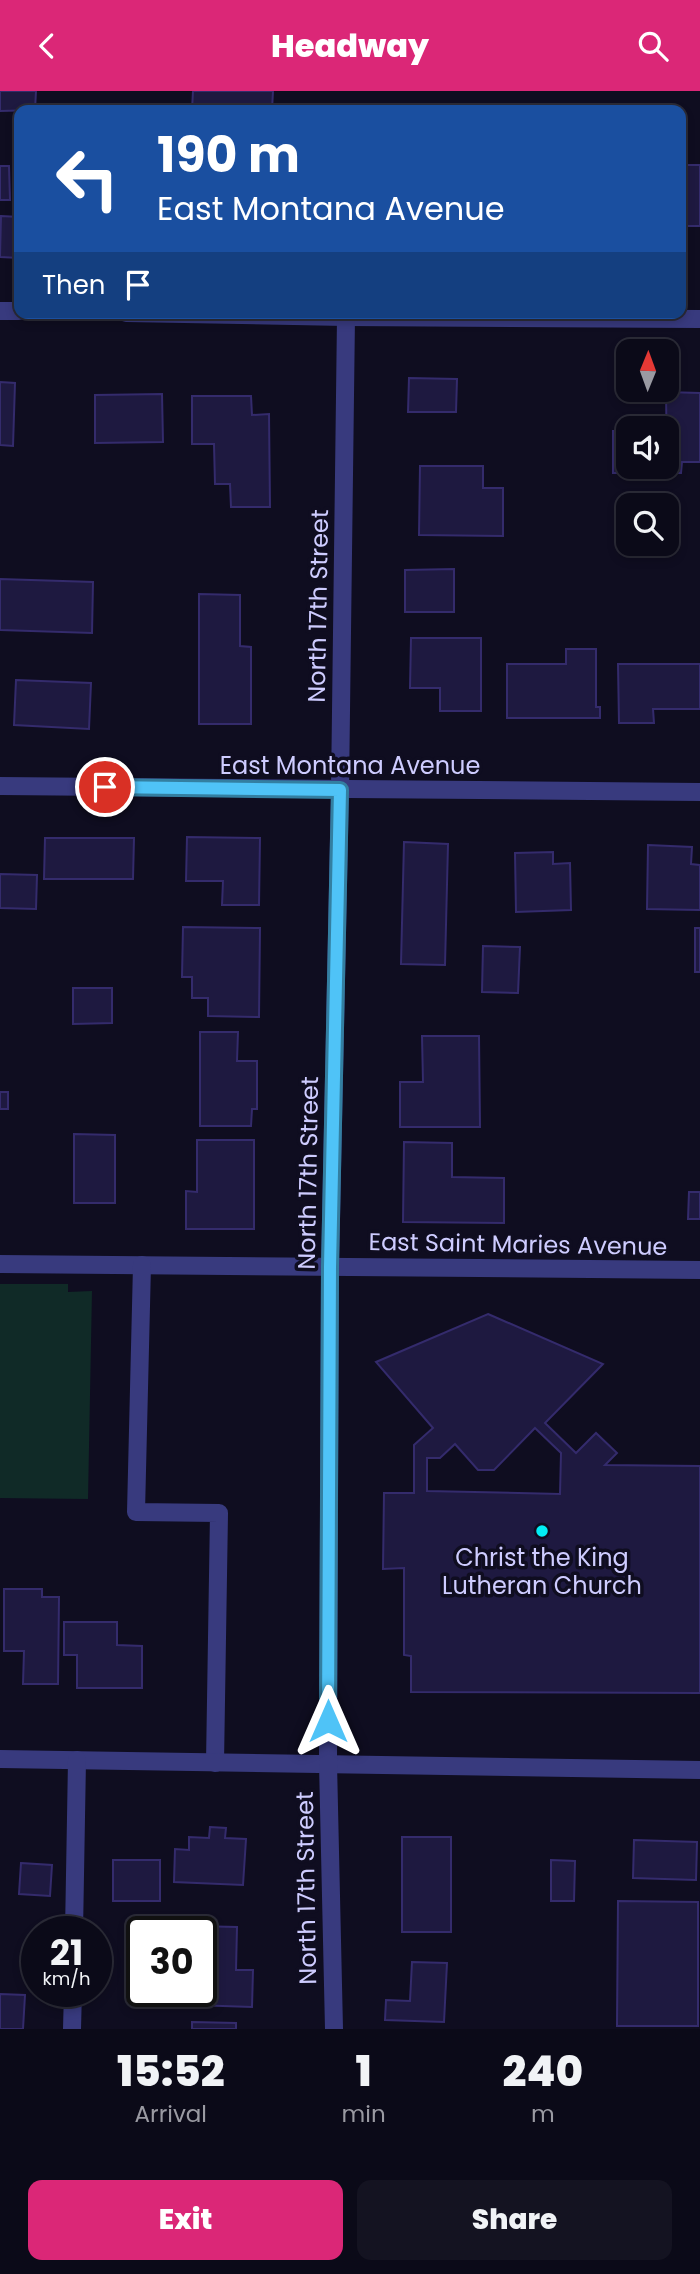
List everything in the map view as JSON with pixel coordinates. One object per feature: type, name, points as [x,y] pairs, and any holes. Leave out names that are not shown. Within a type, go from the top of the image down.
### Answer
[{"type":"street","name":"North 17th Street","points":[[334,2029],[328,1763],[330,1267],[346,319]]},
{"type":"street","name":"East Montana Avenue","points":[[0,786],[700,792]]},
{"type":"street","name":"East Saint Maries Avenue","points":[[0,1263],[700,1270]]},
{"type":"street","points":[[142,1265],[136,1512],[219,1513],[215,1763]]},
{"type":"street","points":[[0,1759],[700,1770]]},
{"type":"street","points":[[74,1916],[77,1761]]},
{"type":"street","points":[[72,2029],[73,2007]]},
{"type":"green space","points":[[0,1284],[68,1284],[68,1292],[92,1291],[88,1499],[0,1498]]},
{"type":"building","points":[[0,91],[36,91],[35,105],[14,105],[14,111],[0,111]]},
{"type":"building","points":[[193,91],[273,91],[272,105],[192,105]]},
{"type":"building","points":[[686,165],[700,165],[700,226],[686,226]]},
{"type":"building","points":[[0,166],[9,166],[10,200],[0,200]]},
{"type":"building","points":[[1,216],[14,217],[14,258],[0,257]]},
{"type":"building","points":[[409,378],[457,379],[456,412],[408,412]]},
{"type":"building","points":[[0,382],[15,383],[13,446],[0,445]]},
{"type":"building","points":[[679,392],[700,393],[700,462],[682,462],[681,473],[679,416],[666,416],[666,403],[679,403]]},
{"type":"building","points":[[162,394],[163,442],[95,443],[95,395]]},
{"type":"building","points":[[192,396],[251,396],[252,415],[269,414],[270,507],[231,507],[230,484],[215,484],[214,444],[192,444]]},
{"type":"building","points":[[613,431],[616,431],[616,473],[613,473]]},
{"type":"building","points":[[420,466],[483,466],[483,488],[503,488],[503,536],[419,535]]},
{"type":"building","points":[[454,569],[454,612],[405,612],[405,570]]},
{"type":"building","points":[[0,579],[93,582],[92,633],[0,630]]},
{"type":"building","points":[[199,594],[240,595],[240,646],[251,647],[251,724],[199,724]]},
{"type":"building","points":[[411,638],[481,638],[481,711],[440,711],[440,688],[410,688]]},
{"type":"building","points":[[566,649],[596,649],[596,707],[600,707],[600,718],[507,718],[507,664],[566,664]]},
{"type":"building","points":[[618,664],[700,664],[700,709],[653,709],[654,723],[619,723]]},
{"type":"building","points":[[16,680],[91,683],[89,729],[14,725]]},
{"type":"building","points":[[187,837],[260,838],[259,905],[222,905],[223,881],[186,881]]},
{"type":"building","points":[[45,838],[134,838],[133,879],[44,879]]},
{"type":"building","points":[[404,842],[448,844],[445,965],[401,964]]},
{"type":"building","points":[[648,845],[692,847],[691,864],[700,865],[700,910],[647,909]]},
{"type":"building","points":[[553,852],[553,864],[570,863],[571,910],[516,912],[515,853]]},
{"type":"building","points":[[0,874],[37,875],[36,909],[0,908]]},
{"type":"building","points":[[183,927],[260,928],[259,1017],[208,1016],[208,998],[192,998],[192,977],[182,977]]},
{"type":"building","points":[[695,928],[700,928],[700,972],[695,972]]},
{"type":"building","points":[[483,946],[520,947],[518,993],[482,992]]},
{"type":"building","points":[[73,988],[112,988],[112,1023],[73,1024]]},
{"type":"building","points":[[200,1032],[238,1032],[237,1061],[257,1061],[257,1109],[252,1109],[251,1126],[200,1126]]},
{"type":"building","points":[[422,1036],[479,1036],[480,1127],[400,1127],[400,1082],[423,1082]]},
{"type":"building","points":[[0,1092],[8,1092],[8,1109],[0,1109]]},
{"type":"building","points":[[74,1134],[115,1135],[115,1203],[74,1203]]},
{"type":"building","points":[[197,1140],[254,1140],[254,1229],[186,1229],[186,1191],[197,1192]]},
{"type":"building","points":[[404,1142],[452,1143],[452,1177],[504,1178],[504,1223],[403,1222]]},
{"type":"building","points":[[689,1192],[700,1192],[700,1219],[688,1219]]},
{"type":"building","name":"Christ the King Lutheran Church","points":[[488,1314],[603,1364],[545,1423],[576,1453],[596,1433],[617,1453],[605,1465],[700,1466],[700,1693],[411,1692],[411,1656],[404,1655],[404,1568],[383,1569],[384,1493],[414,1493],[414,1445],[433,1428],[376,1362]],"holes":[[[535,1428],[561,1453],[560,1494],[427,1491],[427,1458],[440,1458],[455,1444],[478,1470],[494,1470]]]},
{"type":"building","points":[[4,1589],[42,1589],[42,1597],[59,1597],[58,1684],[23,1684],[24,1651],[4,1651]]},
{"type":"building","points":[[64,1622],[117,1622],[117,1645],[142,1646],[142,1688],[77,1688],[77,1655],[64,1655]]},
{"type":"building","points":[[210,1827],[226,1828],[225,1838],[246,1839],[243,1885],[174,1882],[175,1849],[189,1850],[189,1837],[209,1838]]},
{"type":"building","points":[[402,1837],[451,1837],[451,1932],[402,1932]]},
{"type":"building","points":[[634,1840],[697,1842],[696,1880],[633,1878]]},
{"type":"building","points":[[113,1860],[160,1860],[160,1901],[113,1901]]},
{"type":"building","points":[[551,1860],[575,1861],[574,1901],[551,1901]]},
{"type":"building","points":[[21,1863],[52,1865],[50,1896],[19,1894]]},
{"type":"building","points":[[618,1901],[698,1902],[698,2026],[617,2026]]},
{"type":"building","points":[[217,1927],[237,1927],[236,1970],[253,1970],[252,2007],[217,2006]]},
{"type":"building","points":[[412,1962],[447,1963],[444,2022],[385,2020],[386,2000],[410,2001]]},
{"type":"building","points":[[0,1994],[21,1995],[21,2007],[24,2007],[23,2029],[0,2029]]},
{"type":"building","points":[[192,2022],[236,2023],[236,2029],[192,2029]]},
{"type":"place","name":"Christ the King Lutheran Church","points":[[542,1531]]},
{"type":"route","points":[[105,787],[340,790],[330,1267],[328,1721]]}]
